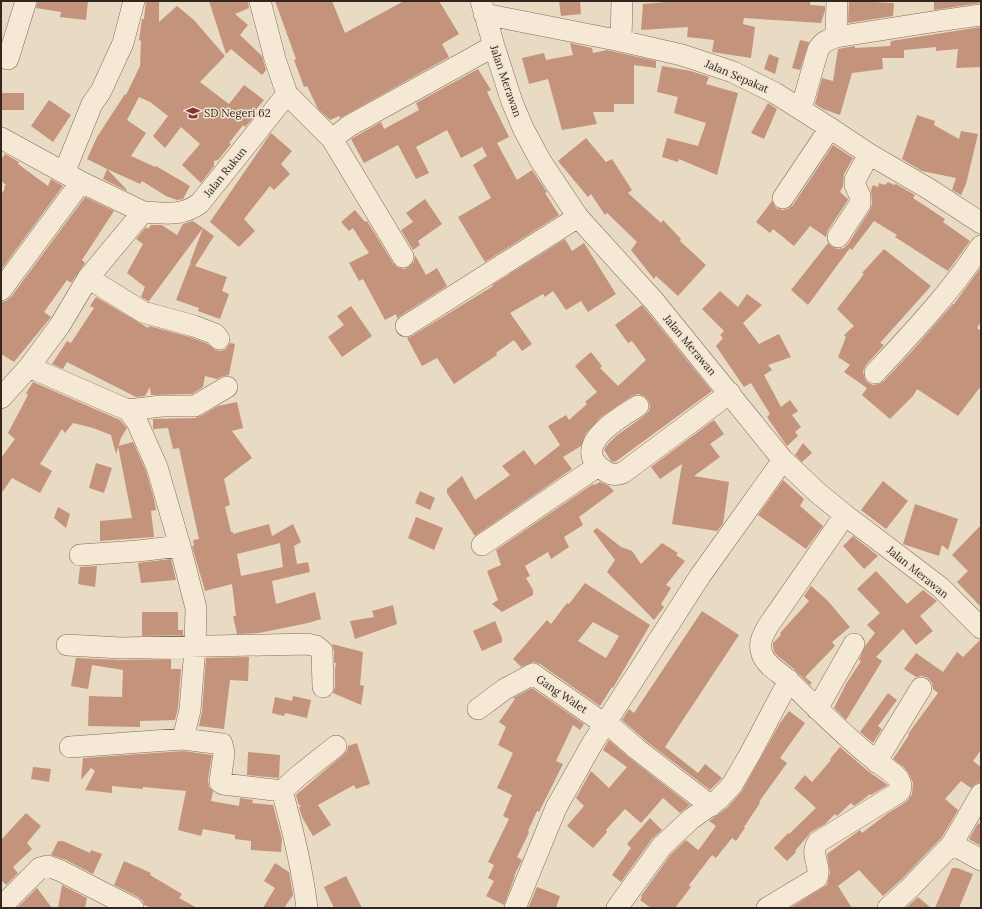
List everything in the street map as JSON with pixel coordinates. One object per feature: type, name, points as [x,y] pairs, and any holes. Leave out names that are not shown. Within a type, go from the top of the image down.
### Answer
[{"type":"street","points":[[8,59],[26,1]]},
{"type":"street","points":[[1,290],[73,177],[92,104],[101,91],[124,43],[134,1]]},
{"type":"street","points":[[260,1],[275,59],[287,94],[332,139],[403,257]]},
{"type":"street","points":[[621,41],[622,1]]},
{"type":"street","points":[[836,38],[837,1]]},
{"type":"street","name":"Jalan Sepakat","points":[[483,8],[682,55],[733,72],[775,93],[869,154],[936,193],[981,223]]},
{"type":"street","name":"Jalan Merawan","points":[[483,8],[512,102],[523,128],[540,160],[578,217],[654,301],[783,460],[845,515],[940,587],[981,628]]},
{"type":"street","points":[[801,109],[818,50],[823,43],[836,38],[938,21],[981,16]]},
{"type":"street","points":[[332,139],[349,126],[494,46]]},
{"type":"street","name":"Jalan Rukun","points":[[143,212],[177,213],[192,208],[200,203],[287,94]]},
{"type":"street","points":[[783,198],[830,128]]},
{"type":"street","points":[[1,138],[73,177],[143,212],[88,278],[60,325],[29,367],[1,398]]},
{"type":"street","points":[[838,237],[860,204],[860,196],[855,180],[869,154]]},
{"type":"street","points":[[406,326],[578,217]]},
{"type":"street","points":[[875,373],[935,308],[963,273],[981,246]]},
{"type":"street","points":[[88,278],[143,312],[194,326],[215,334],[219,339]]},
{"type":"street","points":[[29,367],[128,410],[137,422],[157,467],[196,608],[195,648],[190,710],[183,739]]},
{"type":"street","points":[[128,410],[162,406],[195,406],[227,387]]},
{"type":"street","points":[[638,406],[600,433],[592,445],[592,455],[598,466],[613,475],[624,472],[730,393]]},
{"type":"street","points":[[515,908],[556,808],[592,744],[700,576],[783,460]]},
{"type":"street","points":[[482,544],[598,466]]},
{"type":"street","points":[[766,908],[817,878],[818,874],[814,854],[818,842],[900,791],[901,786],[898,778],[876,762],[817,710],[789,680],[765,661],[760,648],[762,636],[781,606],[845,515]]},
{"type":"street","points":[[80,555],[138,551],[180,546]]},
{"type":"street","points":[[67,645],[121,648],[195,648],[269,644],[307,644],[316,646],[322,651],[323,687]]},
{"type":"street","points":[[817,710],[854,644]]},
{"type":"street","name":"Gang Walet","points":[[478,709],[505,690],[532,674],[606,724]]},
{"type":"street","points":[[617,908],[662,846],[691,819],[711,806],[723,795],[736,778],[789,680]]},
{"type":"street","points":[[876,762],[921,688]]},
{"type":"street","points":[[606,724],[711,806]]},
{"type":"street","points":[[70,747],[183,739],[222,744],[224,752],[220,782],[223,784],[282,791],[336,746]]},
{"type":"street","points":[[282,791],[297,846],[304,881],[307,908]]},
{"type":"street","points":[[888,908],[911,887],[952,844],[981,794]]},
{"type":"street","points":[[952,844],[981,860]]},
{"type":"street","points":[[1,907],[40,868],[48,866],[61,870],[133,908]]},
{"type":"building","points":[[38,1],[88,1],[86,20],[60,17],[61,12],[36,8]]},
{"type":"building","points":[[146,1],[159,1],[159,22],[177,6],[194,20],[225,56],[200,82],[229,104],[244,85],[264,100],[251,116],[253,118],[245,127],[243,125],[229,143],[231,144],[218,160],[214,161],[214,166],[201,183],[182,165],[200,144],[181,127],[165,148],[153,136],[168,116],[150,102],[139,97],[127,120],[146,133],[131,156],[155,167],[156,166],[190,186],[183,199],[177,200],[166,196],[142,181],[140,184],[87,159],[97,137],[125,94],[126,95],[140,66],[141,41],[139,40],[142,19],[144,19]]},
{"type":"building","points":[[209,1],[248,1],[249,8],[235,14],[248,25],[240,35],[262,56],[266,70],[262,75],[231,49],[226,54]]},
{"type":"building","points":[[275,1],[332,1],[345,33],[404,1],[439,1],[459,34],[442,44],[449,57],[340,118],[339,116],[330,120],[318,109],[307,86],[304,87],[294,60],[296,59]]},
{"type":"building","points":[[559,1],[580,1],[581,14],[561,16]]},
{"type":"building","points":[[677,1],[810,1],[810,5],[825,6],[825,11],[821,23],[744,18],[743,24],[755,27],[751,58],[712,52],[714,40],[687,37],[688,27],[641,30],[643,4]]},
{"type":"building","points":[[849,1],[894,3],[893,16],[848,23]]},
{"type":"building","points":[[934,1],[981,1],[981,3],[934,10]]},
{"type":"building","points":[[981,27],[981,67],[956,68],[958,49],[936,51],[936,47],[904,50],[904,58],[882,58],[883,69],[852,73],[840,115],[823,109],[815,104],[822,78],[833,81],[838,49],[855,46],[855,48],[890,46],[891,41]]},
{"type":"building","points":[[800,40],[809,42],[800,70],[792,68]]},
{"type":"building","points":[[570,43],[592,48],[593,53],[607,50],[656,61],[656,68],[634,65],[634,104],[614,104],[614,112],[593,112],[597,124],[562,130],[548,79],[529,84],[522,58],[544,53],[546,60],[573,55]]},
{"type":"building","points":[[769,54],[779,58],[775,74],[764,69]]},
{"type":"building","points":[[662,66],[691,71],[709,77],[706,84],[738,93],[717,175],[679,159],[678,162],[662,157],[667,138],[698,146],[706,123],[674,113],[678,97],[657,92]]},
{"type":"building","points":[[478,69],[491,90],[487,92],[509,137],[497,143],[517,180],[532,170],[547,192],[545,193],[559,215],[485,262],[458,217],[491,198],[473,165],[487,156],[482,147],[461,158],[447,130],[416,147],[429,173],[416,179],[398,145],[364,163],[351,139],[381,122],[384,129],[419,110],[416,103]]},
{"type":"building","points":[[1,93],[24,93],[24,110],[1,110]]},
{"type":"building","points":[[49,100],[71,115],[53,142],[31,126]]},
{"type":"building","points":[[768,103],[777,109],[764,139],[751,133]]},
{"type":"building","points":[[917,115],[935,121],[934,125],[959,139],[961,131],[978,134],[966,184],[961,195],[952,190],[956,178],[922,171],[902,159]]},
{"type":"building","points":[[271,133],[292,151],[281,164],[290,174],[274,190],[270,186],[244,219],[255,231],[239,247],[210,222]]},
{"type":"building","points":[[586,138],[606,162],[612,159],[632,190],[628,193],[661,223],[663,220],[681,239],[680,241],[706,265],[678,296],[656,276],[654,279],[631,250],[637,242],[607,213],[605,215],[591,194],[588,197],[558,161]]},
{"type":"building","points":[[833,145],[853,158],[844,174],[843,186],[840,192],[848,200],[828,230],[826,237],[810,226],[794,246],[773,229],[770,233],[756,222],[772,201],[776,208],[782,210],[788,209],[793,205]]},
{"type":"building","points":[[5,154],[19,162],[18,164],[48,186],[51,179],[63,186],[1,270],[1,195],[6,185],[1,181],[1,160]]},
{"type":"building","points":[[107,169],[127,190],[127,191],[103,179]]},
{"type":"building","points":[[888,182],[894,185],[896,184],[915,195],[913,198],[945,219],[943,222],[970,241],[948,271],[895,237],[897,235],[874,221],[852,250],[850,248],[808,305],[791,290],[828,243],[832,247],[838,249],[844,248],[848,244],[870,210],[872,204],[871,190],[873,185],[878,187],[879,183],[885,185]]},
{"type":"building","points":[[85,197],[114,211],[82,260],[85,263],[71,283],[67,280],[44,312],[51,317],[14,362],[1,354],[1,302],[6,301],[11,297]]},
{"type":"building","points":[[425,199],[442,224],[418,241],[420,245],[413,250],[401,230],[413,222],[406,213]]},
{"type":"building","points":[[355,210],[365,222],[367,221],[397,267],[404,269],[409,267],[414,262],[415,255],[426,275],[437,268],[447,286],[397,318],[396,314],[385,320],[363,279],[359,281],[349,263],[369,253],[353,228],[349,231],[341,222]]},
{"type":"building","points":[[193,221],[203,228],[149,301],[141,297],[145,287],[127,273],[143,244],[136,239],[146,227],[148,229],[151,225],[162,225],[177,235],[183,224]]},
{"type":"building","points":[[203,228],[214,236],[195,266],[227,277],[222,291],[229,294],[220,319],[198,311],[199,308],[176,300],[190,264],[193,265],[190,263]]},
{"type":"building","points":[[565,239],[572,251],[584,243],[616,294],[588,312],[581,301],[566,310],[553,291],[545,297],[543,294],[510,313],[532,344],[522,351],[514,340],[496,353],[497,355],[454,384],[437,358],[422,366],[407,338],[493,286],[492,285]]},
{"type":"building","points":[[884,249],[931,286],[880,343],[884,345],[866,365],[863,371],[864,377],[867,382],[873,385],[884,381],[912,351],[954,304],[981,267],[981,322],[977,328],[981,331],[981,386],[958,416],[917,389],[913,396],[890,419],[862,395],[867,388],[844,372],[850,365],[838,357],[846,337],[844,335],[854,326],[837,309],[864,274],[862,273]]},
{"type":"building","points":[[720,291],[738,307],[747,294],[762,305],[743,323],[759,344],[779,334],[791,357],[768,365],[772,370],[764,375],[781,407],[790,400],[798,411],[792,415],[801,427],[795,432],[798,436],[787,446],[767,417],[770,414],[751,383],[744,387],[716,346],[723,338],[720,335],[724,331],[702,309]]},
{"type":"building","points":[[96,297],[148,328],[149,326],[190,337],[208,344],[215,350],[220,351],[226,349],[230,343],[235,344],[229,375],[217,379],[205,376],[203,387],[192,394],[151,395],[150,387],[145,396],[136,397],[67,362],[63,369],[52,364],[67,341],[71,343],[94,308],[90,306]]},
{"type":"building","points":[[642,305],[712,391],[615,462],[611,461],[604,450],[606,446],[616,436],[649,411],[650,406],[648,400],[644,396],[638,394],[632,396],[600,418],[586,433],[581,446],[563,457],[572,469],[475,536],[447,493],[447,489],[462,476],[475,500],[510,475],[502,466],[524,450],[535,465],[560,445],[548,426],[566,415],[569,420],[587,404],[585,402],[597,392],[575,366],[591,352],[602,366],[600,368],[618,386],[646,360],[632,341],[628,343],[615,325]]},
{"type":"building","points":[[351,306],[372,336],[342,357],[328,337],[344,325],[337,316]]},
{"type":"building","points":[[33,382],[120,420],[127,428],[121,438],[116,454],[111,435],[93,428],[73,423],[65,433],[62,429],[40,464],[52,471],[40,493],[12,478],[1,494],[1,458],[15,439],[8,433],[28,395],[26,393]]},
{"type":"building","points":[[237,402],[243,428],[232,431],[252,458],[224,479],[230,505],[225,507],[231,532],[233,532],[233,534],[269,524],[272,536],[293,524],[301,542],[294,546],[297,564],[308,562],[310,572],[272,581],[276,604],[315,592],[321,619],[259,633],[237,634],[233,616],[236,616],[232,584],[205,591],[192,546],[194,546],[193,540],[199,539],[179,448],[173,449],[168,428],[153,429],[153,419],[195,418],[218,406]],"holes":[[[280,543],[283,567],[241,576],[237,554]]]},
{"type":"building","points":[[714,420],[724,434],[710,444],[720,457],[694,476],[729,482],[723,524],[717,531],[672,524],[682,464],[660,479],[651,467]]},
{"type":"building","points":[[133,442],[146,471],[154,499],[156,510],[151,511],[154,537],[100,541],[100,521],[132,518],[118,446]]},
{"type":"building","points":[[803,443],[812,453],[802,462],[795,455]]},
{"type":"building","points":[[96,463],[112,468],[104,493],[89,488]]},
{"type":"building","points":[[783,480],[804,499],[800,506],[823,526],[806,549],[758,515]]},
{"type":"building","points":[[883,481],[908,501],[886,529],[861,510]]},
{"type":"building","points":[[600,482],[609,486],[614,491],[579,517],[583,525],[564,537],[569,547],[551,559],[548,552],[525,566],[530,576],[526,578],[533,590],[533,595],[502,612],[492,604],[498,600],[487,571],[501,565],[496,550],[593,484],[594,485]]},
{"type":"building","points":[[420,491],[435,498],[430,510],[415,503]]},
{"type":"building","points":[[915,504],[958,519],[948,550],[942,545],[939,556],[903,544]]},
{"type":"building","points":[[58,507],[70,514],[66,528],[54,518]]},
{"type":"building","points":[[416,517],[443,528],[434,550],[408,538]]},
{"type":"building","points":[[981,525],[981,607],[957,582],[968,571],[952,555]]},
{"type":"building","points":[[597,528],[621,547],[632,551],[641,564],[662,543],[678,553],[676,555],[685,561],[666,585],[671,588],[661,604],[664,607],[654,620],[607,572],[615,560],[593,531]]},
{"type":"building","points":[[853,536],[878,556],[864,569],[843,546]]},
{"type":"building","points":[[171,559],[176,580],[141,583],[138,563]]},
{"type":"building","points":[[97,566],[95,587],[78,584],[80,567]]},
{"type":"building","points":[[876,571],[907,604],[923,590],[937,601],[920,616],[933,631],[916,645],[903,629],[876,657],[882,661],[846,720],[834,708],[846,684],[861,661],[859,660],[865,646],[875,633],[867,625],[880,613],[857,589]]},
{"type":"building","points":[[585,583],[650,625],[613,688],[612,687],[600,706],[540,664],[533,662],[521,667],[513,659],[547,620],[551,624],[567,603],[569,604]],"holes":[[[593,622],[619,636],[606,658],[578,641]]]},
{"type":"building","points":[[811,586],[827,600],[850,627],[832,642],[835,646],[805,677],[812,683],[810,685],[774,652],[773,643],[809,601],[804,596]]},
{"type":"building","points":[[393,605],[397,624],[355,639],[350,621],[374,617],[372,611]]},
{"type":"building","points":[[702,611],[739,635],[665,747],[698,773],[705,764],[722,778],[710,790],[646,741],[622,720],[629,709],[634,713]]},
{"type":"building","points":[[142,612],[178,612],[178,630],[183,630],[183,635],[142,636]]},
{"type":"building","points":[[495,621],[502,638],[502,642],[482,651],[473,631]]},
{"type":"building","points":[[980,640],[981,750],[973,761],[981,767],[981,782],[975,784],[971,788],[961,781],[945,799],[958,810],[942,837],[903,878],[883,896],[859,870],[838,886],[852,908],[790,908],[827,885],[830,873],[827,854],[860,830],[862,833],[888,813],[903,804],[912,794],[913,783],[910,776],[904,767],[893,759],[909,735],[908,734],[938,693],[933,689],[932,683],[928,678],[922,676],[916,677],[904,669],[916,653],[943,672],[957,652],[963,657]]},
{"type":"building","points":[[332,644],[363,652],[360,685],[364,686],[361,705],[333,693],[335,687],[336,663],[334,663],[334,651]]},
{"type":"building","points":[[249,657],[248,681],[230,680],[224,729],[199,726],[202,711],[206,658]]},
{"type":"building","points":[[76,658],[121,660],[171,659],[171,669],[181,669],[178,708],[175,720],[140,721],[140,727],[88,726],[89,696],[122,697],[123,670],[92,665],[88,689],[71,686]]},
{"type":"building","points":[[532,688],[584,724],[580,730],[573,725],[556,761],[563,764],[539,812],[537,811],[517,857],[522,860],[514,876],[504,905],[486,896],[494,881],[488,878],[494,865],[488,862],[509,819],[503,816],[512,795],[497,788],[513,753],[498,745],[506,727],[499,722],[515,699],[513,698]]},
{"type":"building","points":[[888,693],[897,700],[878,726],[882,729],[873,743],[860,732]]},
{"type":"building","points":[[293,696],[311,700],[307,718],[285,713],[284,716],[272,713],[275,697],[292,701]]},
{"type":"building","points":[[789,711],[805,723],[780,758],[787,763],[759,802],[760,803],[736,841],[732,838],[716,858],[712,855],[689,885],[691,887],[675,908],[651,908],[640,900],[642,897],[641,896],[671,854],[686,840],[698,850],[700,848],[716,826],[709,821],[727,808],[742,791],[780,723]]},
{"type":"building","points":[[609,740],[690,805],[680,813],[663,798],[641,823],[625,809],[606,830],[607,832],[593,848],[567,826],[584,806],[576,798],[591,771],[609,788],[627,767],[603,750]]},
{"type":"building","points":[[357,743],[370,784],[356,789],[354,785],[318,805],[331,825],[313,836],[302,817],[299,807],[301,807],[298,803],[296,795],[343,755],[347,751],[348,746]]},
{"type":"building","points":[[840,747],[869,772],[888,785],[871,795],[870,794],[854,806],[851,803],[837,816],[835,814],[825,824],[811,832],[787,861],[774,848],[788,833],[789,834],[816,808],[794,788],[805,775],[812,782]]},
{"type":"building","points":[[183,751],[212,755],[208,780],[209,787],[213,791],[211,801],[239,806],[240,798],[253,800],[252,803],[273,805],[282,839],[281,852],[251,850],[251,841],[235,839],[235,835],[203,829],[201,836],[178,830],[186,791],[112,786],[112,793],[85,790],[95,771],[91,768],[81,780],[83,758]]},
{"type":"building","points":[[248,752],[280,755],[279,778],[247,775]]},
{"type":"building","points":[[33,767],[51,769],[49,782],[31,779]]},
{"type":"building","points":[[26,813],[41,826],[27,843],[32,849],[13,867],[18,873],[6,885],[1,880],[1,840]]},
{"type":"building","points":[[650,818],[662,830],[652,839],[621,882],[612,875],[631,848],[627,844]]},
{"type":"building","points":[[978,823],[981,825],[981,846],[969,839]]},
{"type":"building","points":[[58,841],[63,841],[90,853],[91,850],[102,854],[93,874],[66,860],[51,855]]},
{"type":"building","points":[[124,861],[151,873],[150,875],[182,894],[179,898],[197,908],[152,908],[144,905],[143,901],[138,897],[114,885]]},
{"type":"building","points":[[275,863],[289,872],[293,895],[284,908],[263,908],[275,888],[264,881]]},
{"type":"building","points":[[952,868],[957,868],[973,874],[959,908],[935,908]]},
{"type":"building","points":[[346,876],[362,908],[334,908],[324,887]]},
{"type":"building","points":[[62,885],[87,898],[85,908],[58,908]]},
{"type":"building","points":[[537,887],[560,896],[556,908],[528,908]]},
{"type":"building","points":[[37,888],[52,908],[17,908]]},
{"type":"building","points":[[918,897],[931,908],[906,908]]},
{"type":"place","name":"SD Negeri 62","points":[[193,113]]}]
